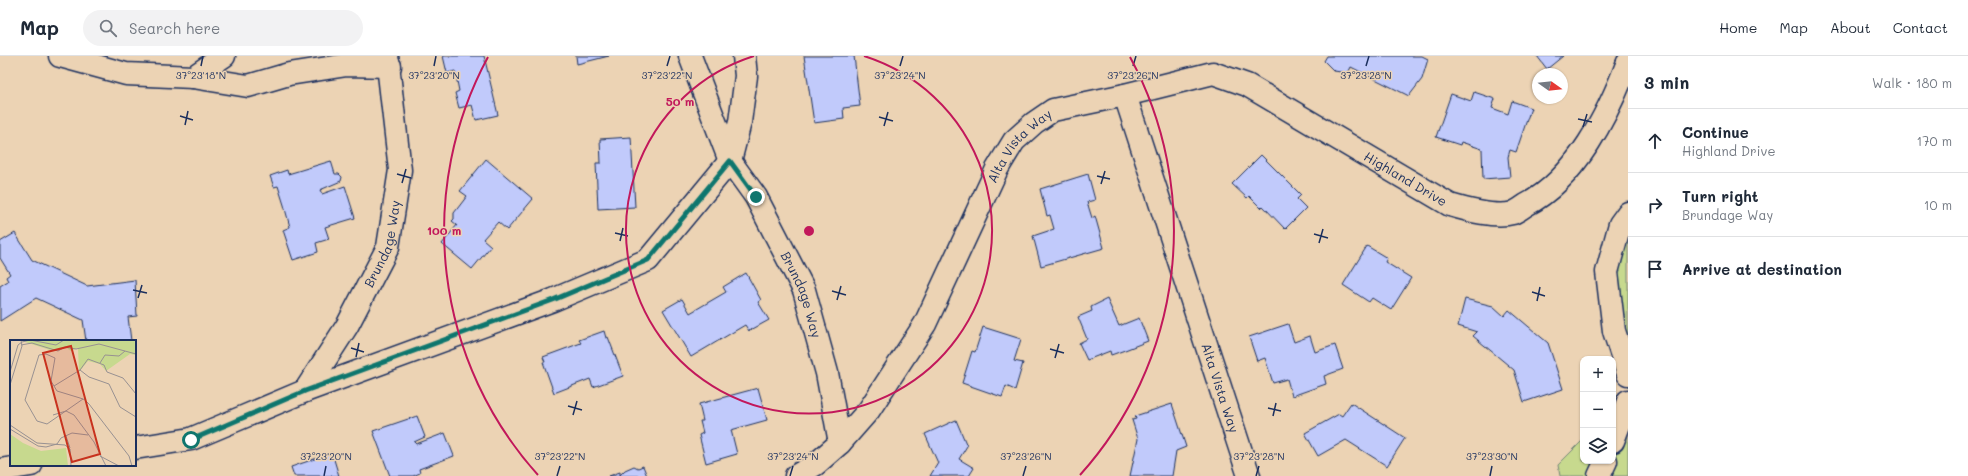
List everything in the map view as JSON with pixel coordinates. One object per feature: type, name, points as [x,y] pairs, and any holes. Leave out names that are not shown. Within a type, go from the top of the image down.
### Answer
[{"type":"street","points":[[60,56],[126,74],[193,77],[248,86],[289,74],[347,65],[388,61]]},
{"type":"street","points":[[193,77],[224,56]]},
{"type":"street","points":[[690,56],[730,161]]},
{"type":"street","points":[[136,448],[191,440],[305,391],[553,300],[648,260],[730,161],[740,122],[746,76],[744,56]]},
{"type":"street","name":"Brundage Way","points":[[305,391],[347,326],[388,247],[400,170],[388,61]]},
{"type":"street","name":"Highland Drive","points":[[1125,95],[1213,73],[1247,85],[1450,205],[1480,213],[1512,213],[1541,197],[1572,168],[1613,100],[1628,62]]},
{"type":"street","name":"Alta Vista Way","points":[[796,476],[816,464],[840,443],[869,410],[925,324],[997,169],[1014,141],[1034,123],[1053,110],[1125,95],[1249,476]]},
{"type":"street","name":"Brundage Way","points":[[730,161],[756,197],[804,290],[827,373],[840,443]]},
{"type":"street","points":[[1628,213],[1620,224],[1607,272],[1614,331],[1628,374]]},
{"type":"street","points":[[1616,433],[1628,401]]},
{"type":"street","points":[[1599,476],[1605,464]]},
{"type":"street","points":[[0,470],[25,466]]},
{"type":"green space","points":[[1628,210],[1628,387],[1601,274]]},
{"type":"green space","points":[[1628,395],[1628,476],[1560,476],[1558,465],[1580,443],[1580,464],[1616,464],[1616,407]]},
{"type":"building","points":[[443,56],[484,56],[498,115],[476,120],[472,105],[459,108],[455,93],[459,91],[455,71],[447,73]]},
{"type":"building","points":[[576,56],[609,56],[577,64]]},
{"type":"building","points":[[804,56],[854,56],[860,106],[843,108],[844,119],[814,123]]},
{"type":"building","points":[[1327,56],[1422,56],[1428,59],[1422,79],[1409,96],[1351,67],[1348,73],[1334,71],[1324,61]]},
{"type":"building","points":[[1537,56],[1563,56],[1548,68],[1546,68]]},
{"type":"building","points":[[1474,92],[1495,99],[1492,108],[1508,114],[1512,101],[1531,108],[1516,152],[1510,150],[1508,157],[1510,177],[1483,179],[1482,149],[1461,142],[1460,145],[1436,137],[1451,94],[1471,101]]},
{"type":"building","points":[[631,137],[635,207],[598,209],[596,163],[601,163],[600,139]]},
{"type":"building","points":[[1261,155],[1301,195],[1297,199],[1306,208],[1285,229],[1263,206],[1261,208],[1249,196],[1247,198],[1232,184]]},
{"type":"building","points":[[486,159],[533,199],[507,230],[498,222],[483,239],[491,246],[472,269],[442,244],[457,225],[452,221],[454,219],[454,213],[467,196],[460,191]]},
{"type":"building","points":[[331,161],[335,174],[339,174],[342,177],[341,181],[320,190],[322,194],[345,186],[355,218],[325,227],[329,239],[316,243],[318,252],[293,260],[283,230],[290,227],[284,205],[278,186],[274,187],[270,176],[287,170],[288,174]]},
{"type":"building","points":[[1088,174],[1095,200],[1087,202],[1092,218],[1095,216],[1104,248],[1041,266],[1033,236],[1054,229],[1050,215],[1047,216],[1040,189]]},
{"type":"building","points":[[15,233],[32,260],[87,286],[135,280],[137,316],[128,317],[131,340],[86,340],[83,320],[36,298],[0,321],[0,286],[8,281],[6,277],[10,274],[0,258],[0,242]]},
{"type":"building","points":[[1367,246],[1387,258],[1385,262],[1411,278],[1391,310],[1372,298],[1369,302],[1343,285]]},
{"type":"building","points":[[746,273],[761,300],[758,302],[769,320],[749,331],[745,325],[691,357],[663,310],[682,299],[690,313],[726,292],[723,287]]},
{"type":"building","points":[[1107,299],[1119,326],[1139,318],[1148,341],[1111,355],[1110,351],[1087,360],[1079,343],[1087,339],[1078,317],[1092,311],[1091,307]]},
{"type":"building","points":[[1465,299],[1493,306],[1504,316],[1509,310],[1548,343],[1563,389],[1524,402],[1514,370],[1473,336],[1477,332],[1458,326]]},
{"type":"building","points":[[1288,324],[1294,342],[1310,336],[1315,352],[1335,345],[1343,369],[1324,376],[1326,384],[1292,396],[1287,379],[1273,383],[1265,358],[1257,361],[1249,337]]},
{"type":"building","points":[[983,327],[1021,339],[1014,361],[1023,363],[1015,390],[1006,386],[1002,397],[962,383],[972,351],[975,352]]},
{"type":"building","points":[[604,331],[606,338],[608,337],[623,376],[593,387],[590,379],[554,393],[543,362],[545,362],[543,357],[581,343],[579,340]]},
{"type":"building","points":[[758,388],[767,420],[731,430],[737,454],[706,463],[699,435],[703,433],[700,421],[703,421],[699,404]]},
{"type":"building","points":[[1351,403],[1405,438],[1387,466],[1346,440],[1318,456],[1305,433],[1339,414],[1342,416]]},
{"type":"building","points":[[1172,404],[1186,447],[1176,451],[1172,476],[1130,476],[1138,439],[1132,420],[1136,419],[1135,416]]},
{"type":"building","points":[[417,416],[425,437],[414,442],[416,444],[445,433],[454,456],[419,469],[420,473],[413,476],[390,476],[373,431]]},
{"type":"building","points":[[956,420],[967,446],[959,459],[974,468],[969,476],[930,476],[938,463],[925,434]]},
{"type":"building","points":[[332,453],[339,476],[294,476],[291,467]]},
{"type":"building","points":[[634,466],[638,468],[643,466],[647,476],[609,476],[620,472],[620,475],[625,470]]},
{"type":"route","points":[[191,440],[305,391],[553,300],[648,260],[730,161],[756,197]]}]
